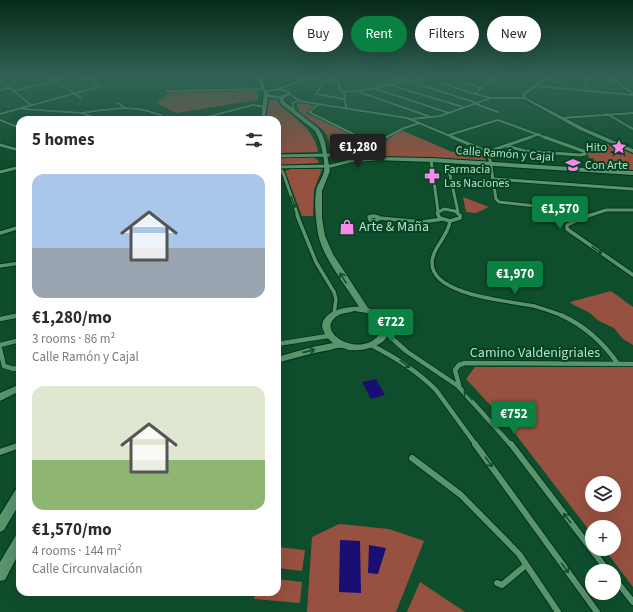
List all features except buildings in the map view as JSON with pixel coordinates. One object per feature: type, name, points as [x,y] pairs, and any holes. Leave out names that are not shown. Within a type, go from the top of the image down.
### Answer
[{"type":"main road","points":[[286,106],[316,129],[320,134],[327,166],[326,176],[319,191],[319,218],[322,236],[328,254],[365,310]]},
{"type":"main road","points":[[538,106],[594,134],[633,150]]},
{"type":"main road","points":[[263,116],[264,107]]},
{"type":"main road","name":"Calle Ramón y Cajal","points":[[376,159],[448,160],[633,173]]},
{"type":"main road","points":[[281,359],[312,350],[341,345],[356,348],[371,345],[381,339],[385,332],[385,325],[381,318],[365,310],[343,310],[334,314],[327,320],[325,328],[328,336],[341,345]]},
{"type":"main road","points":[[0,397],[16,389]]},
{"type":"main road","points":[[0,526],[16,500]]},
{"type":"main road","points":[[0,575],[16,546]]},
{"type":"street","points":[[0,114],[27,106]]},
{"type":"street","points":[[122,106],[125,108]]},
{"type":"street","points":[[210,116],[251,106]]},
{"type":"street","points":[[256,106],[264,107]]},
{"type":"street","points":[[292,106],[295,113]]},
{"type":"street","points":[[317,106],[309,112],[373,144],[404,128],[420,123]]},
{"type":"street","points":[[330,106],[412,119],[431,117],[469,106]]},
{"type":"street","points":[[398,106],[431,117]]},
{"type":"street","points":[[429,106],[449,112]]},
{"type":"street","points":[[455,106],[463,108]]},
{"type":"street","points":[[482,106],[498,112]]},
{"type":"street","points":[[18,108],[82,113],[125,108],[154,111],[165,116]]},
{"type":"street","points":[[82,113],[90,116]]},
{"type":"street","points":[[562,118],[633,113]]},
{"type":"street","points":[[607,114],[633,129]]},
{"type":"street","points":[[412,119],[487,152],[539,134]]},
{"type":"street","points":[[0,120],[16,126]]},
{"type":"street","points":[[449,135],[498,120],[586,152],[585,154],[525,151],[507,146]]},
{"type":"street","points":[[0,144],[14,149]]},
{"type":"street","points":[[487,152],[496,199],[499,202],[554,208]]},
{"type":"street","name":"Calle Ramón y Cajal","points":[[281,156],[325,155],[376,159]]},
{"type":"street","points":[[339,157],[339,164]]},
{"type":"street","name":"Calle Ramón y Cajal","points":[[281,167],[327,166],[376,159]]},
{"type":"street","points":[[431,160],[438,211],[436,214],[443,219],[450,221],[460,218],[460,216],[448,160]]},
{"type":"street","points":[[0,172],[16,168]]},
{"type":"street","points":[[281,170],[316,262],[334,292],[336,299],[334,314]]},
{"type":"street","points":[[493,179],[633,189]]},
{"type":"street","points":[[438,211],[448,209],[458,212]]},
{"type":"street","points":[[633,210],[616,209],[598,211],[568,225],[567,229],[633,275]]},
{"type":"street","points":[[379,218],[439,222],[443,219]]},
{"type":"street","points":[[450,221],[448,234],[436,252],[433,264],[434,270],[443,280],[455,289],[473,295],[533,306],[562,315],[585,328],[598,338],[618,364]]},
{"type":"street","points":[[0,233],[16,228]]},
{"type":"street","points":[[0,266],[16,264]]},
{"type":"street","points":[[0,319],[16,316]]},
{"type":"street","points":[[385,332],[393,341],[407,352],[431,366],[459,386],[502,434],[603,564]]},
{"type":"street","points":[[281,343],[328,336]]},
{"type":"street","points":[[0,345],[16,341]]},
{"type":"street","points":[[371,345],[397,358],[423,377],[436,390],[597,612]]},
{"type":"street","points":[[0,349],[4,366],[16,368]]},
{"type":"street","name":"Camino Valdenigriales","points":[[459,386],[455,370],[459,365],[465,363],[633,364]]},
{"type":"street","points":[[0,452],[16,446]]},
{"type":"street","points":[[412,458],[461,495],[519,554],[558,612]]},
{"type":"street","points":[[497,583],[502,585],[526,565]]},
{"type":"street","points":[[621,587],[633,602]]},
{"type":"shaded area","points":[[161,106],[223,106],[176,113]]},
{"type":"shaded area","points":[[267,106],[282,106],[307,129],[316,144],[318,150],[317,152],[281,153],[281,116],[267,116]]},
{"type":"shaded area","points":[[297,106],[315,106],[306,113],[377,147],[401,130],[452,152],[470,146],[483,151],[486,161],[354,157],[338,153],[330,148],[327,135],[322,129],[299,112]]},
{"type":"shaded area","points":[[610,143],[633,153],[633,171],[598,168],[593,158],[589,158],[585,149]]},
{"type":"shaded area","points":[[313,157],[319,161],[318,163],[281,165],[281,158]]},
{"type":"shaded area","points":[[291,169],[322,169],[314,190],[313,216],[302,216],[285,171]]},
{"type":"shaded area","points":[[463,197],[489,207],[476,213],[466,212]]},
{"type":"shaded area","points":[[611,291],[633,307],[633,345],[623,339],[614,328],[599,321],[590,313],[570,302]]},
{"type":"shaded area","points":[[475,367],[633,367],[633,587],[621,571],[621,564],[615,564],[609,556],[621,556],[621,520],[585,520],[585,525],[507,423],[466,379]]},
{"type":"shaded area","points":[[376,379],[385,395],[371,399],[362,382]]},
{"type":"shaded area","points":[[339,524],[389,529],[424,541],[396,612],[307,612],[312,537]]},
{"type":"shaded area","points":[[340,540],[360,541],[361,593],[339,592]]},
{"type":"shaded area","points":[[369,545],[386,548],[378,574],[368,573]]},
{"type":"shaded area","points":[[281,547],[305,550],[302,571],[281,568]]},
{"type":"shaded area","points":[[281,579],[302,582],[300,603],[254,599],[255,596],[281,596]]},
{"type":"shaded area","points":[[420,582],[465,612],[407,612]]},
{"type":"waterway","points":[[611,152],[621,154]]},
{"type":"place","name":"Hito","points":[[619,147]]},
{"type":"place","name":"Con Arte","points":[[573,165]]},
{"type":"place","name":"Farmacia Las Naciones","points":[[432,176]]},
{"type":"place","name":"Arte & Maña","points":[[347,227]]}]
